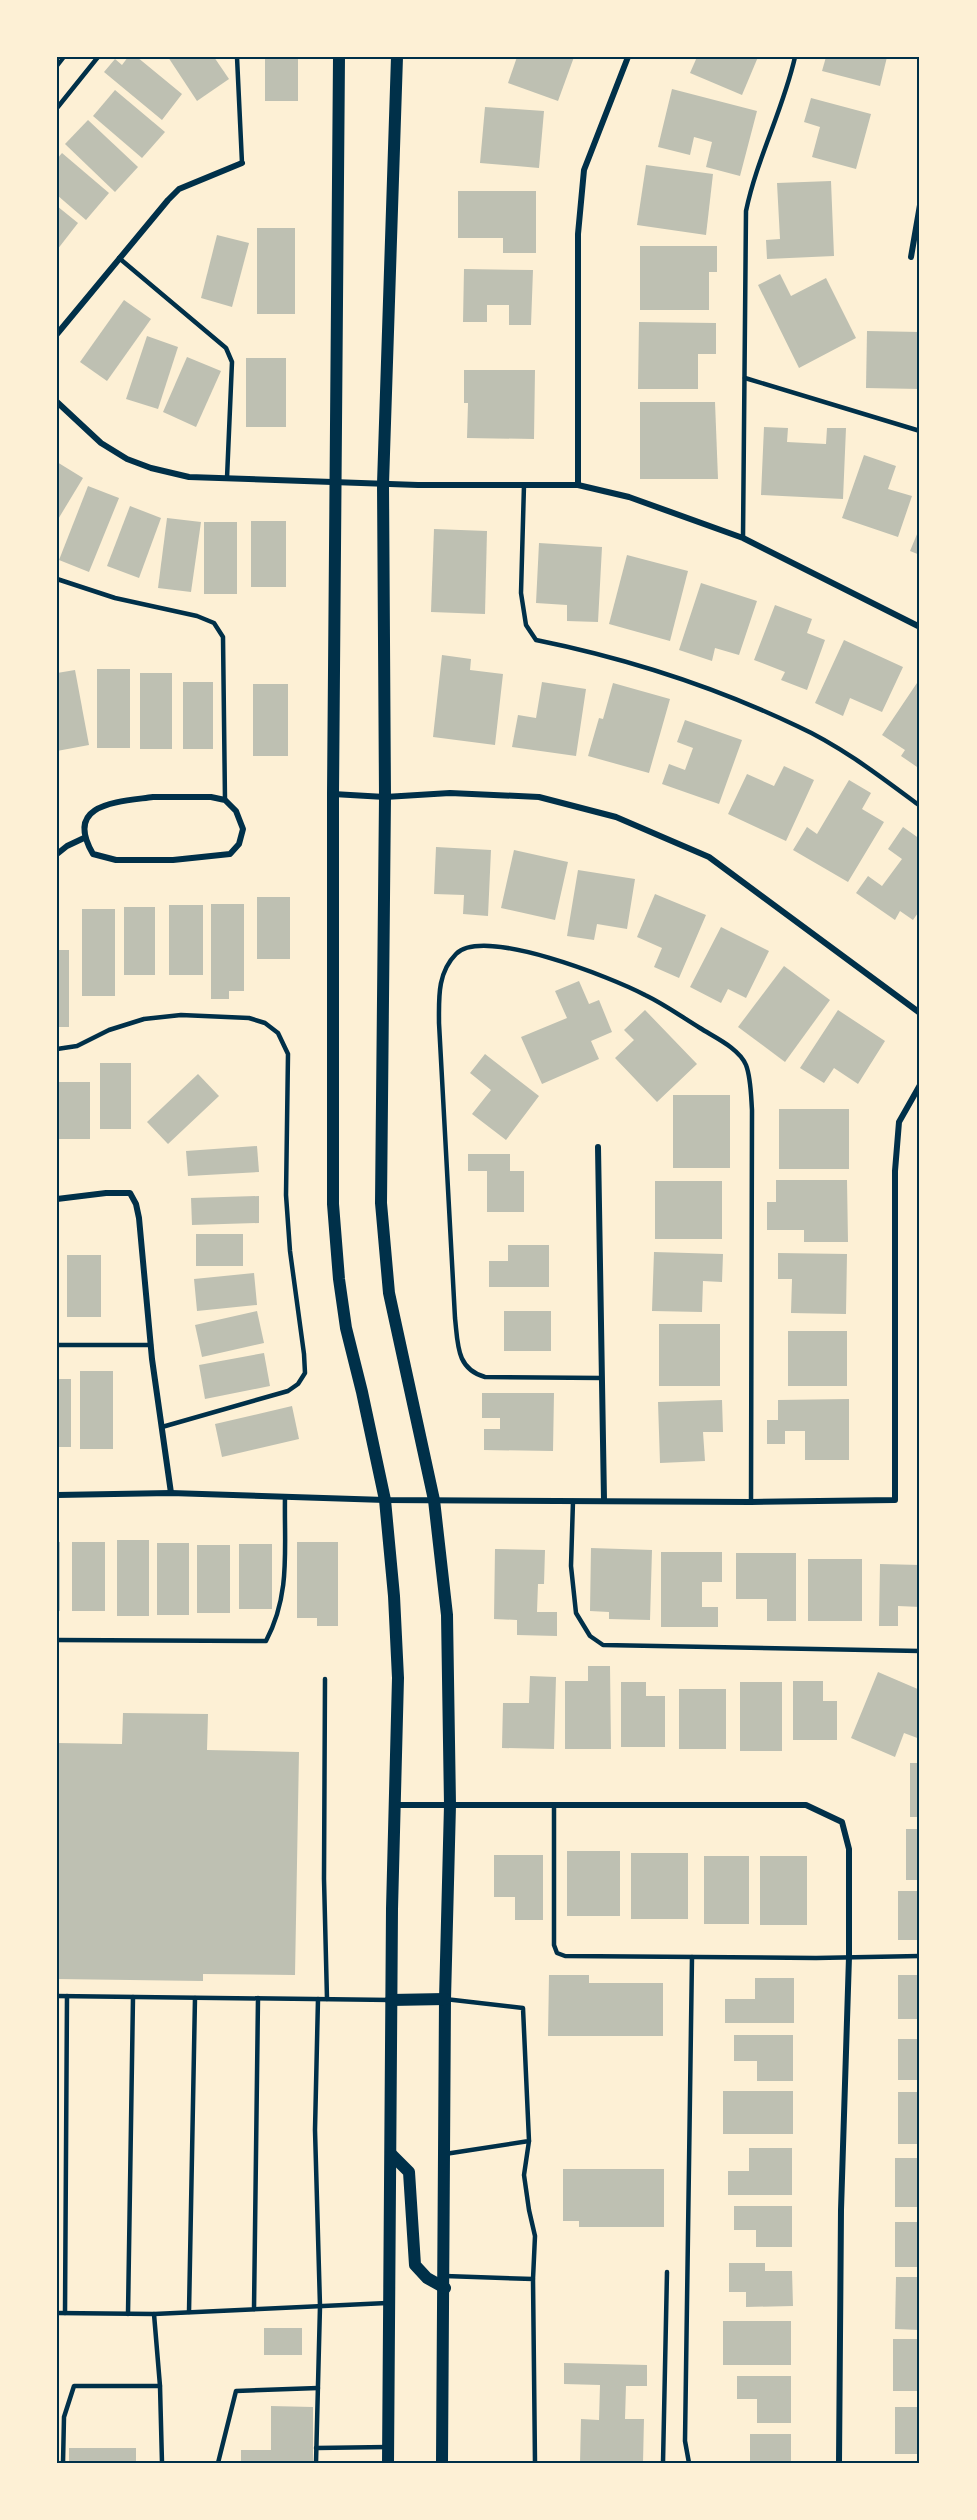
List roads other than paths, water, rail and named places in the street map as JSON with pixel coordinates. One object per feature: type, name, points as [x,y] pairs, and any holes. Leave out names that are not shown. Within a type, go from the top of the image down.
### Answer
[{"type":"main road","points":[[339,57],[333,794],[333,1214],[346,1328],[385,1500],[398,1667],[397,1805],[391,2000],[388,2463]]},
{"type":"main road","points":[[397,57],[383,484],[385,797],[381,1203],[389,1293],[434,1500],[447,1614],[450,1805],[445,1999],[445,2282],[442,2463]]},
{"type":"main road","points":[[391,2000],[445,1999]]},
{"type":"main road","points":[[391,2154],[409,2172],[415,2265],[427,2278],[445,2282]]},
{"type":"street","points":[[578,485],[578,234],[584,170],[628,57]]},
{"type":"street","points":[[57,334],[179,189],[242,163]]},
{"type":"street","points":[[911,257],[920,205]]},
{"type":"street","points":[[57,402],[101,443],[127,459],[151,468],[189,477],[383,484],[578,485],[629,497],[742,538],[920,627]]},
{"type":"street","points":[[333,794],[385,797],[450,793],[539,797],[616,817],[709,857],[920,1013]]},
{"type":"street","points":[[153,797],[211,797],[225,800],[236,811],[243,829],[239,844],[230,854],[173,860],[116,860],[93,854],[84,838],[84,823],[91,813],[104,805],[153,797]]},
{"type":"street","points":[[57,854],[84,838]]},
{"type":"street","points":[[57,1495],[171,1493],[385,1500],[751,1502],[895,1500],[895,1171],[899,1122],[920,1085]]},
{"type":"street","points":[[598,1147],[604,1500]]},
{"type":"street","points":[[57,1199],[105,1193],[130,1193],[136,1204],[151,1345],[171,1493]]},
{"type":"street","points":[[397,1805],[806,1805],[842,1822],[849,1850],[849,1957],[841,2210],[839,2463]]},
{"type":"lane","points":[[57,108],[98,57]]},
{"type":"lane","points":[[237,57],[242,163]]},
{"type":"lane","points":[[742,538],[746,211],[756,170],[784,97],[795,57]]},
{"type":"lane","points":[[119,258],[226,348],[232,362],[227,478]]},
{"type":"lane","points":[[745,378],[920,431]]},
{"type":"lane","points":[[524,485],[521,593],[526,625],[536,640],[571,647],[706,688],[798,726],[853,757],[920,806]]},
{"type":"lane","points":[[57,579],[115,598],[197,616],[214,623],[223,637],[225,800]]},
{"type":"lane","points":[[602,1378],[485,1377],[472,1374],[464,1365],[459,1351],[451,1259],[439,1023],[440,984],[456,954],[468,946],[481,945],[511,950],[576,965],[609,978],[647,995],[721,1041],[746,1064],[752,1110],[751,1502]]},
{"type":"lane","points":[[57,1049],[77,1046],[109,1030],[144,1019],[181,1015],[249,1018],[265,1023],[278,1033],[288,1054],[286,1195],[290,1251],[305,1373],[298,1384],[288,1391],[162,1427]]},
{"type":"lane","points":[[57,1345],[151,1345]]},
{"type":"lane","points":[[57,1640],[266,1641],[275,1624],[284,1594],[285,1497]]},
{"type":"lane","points":[[573,1501],[572,1566],[576,1613],[590,1636],[603,1645],[920,1651]]},
{"type":"lane","points":[[325,1679],[324,1879],[327,1999]]},
{"type":"lane","points":[[554,1805],[554,1945],[557,1953],[566,1956],[692,1958],[920,1956]]},
{"type":"lane","points":[[688,2463],[685,2441],[692,1958]]},
{"type":"lane","points":[[57,1996],[391,2000]]},
{"type":"lane","points":[[64,2313],[67,1996]]},
{"type":"lane","points":[[128,2314],[133,1997]]},
{"type":"lane","points":[[189,2312],[195,1998]]},
{"type":"lane","points":[[254,2309],[258,1998]]},
{"type":"lane","points":[[316,2463],[320,2306],[315,2130],[318,1999]]},
{"type":"lane","points":[[445,1999],[523,2008],[529,2141],[524,2175],[535,2236],[535,2463]]},
{"type":"lane","points":[[445,2154],[529,2141]]},
{"type":"lane","points":[[663,2463],[667,2272]]},
{"type":"lane","points":[[445,2282],[534,2279]]},
{"type":"lane","points":[[57,2313],[154,2314],[389,2303]]},
{"type":"lane","points":[[154,2314],[160,2386],[162,2463]]},
{"type":"lane","points":[[63,2463],[64,2416],[74,2386],[160,2386]]},
{"type":"lane","points":[[218,2463],[236,2391],[318,2388]]},
{"type":"lane","points":[[316,2448],[388,2447]]}]
